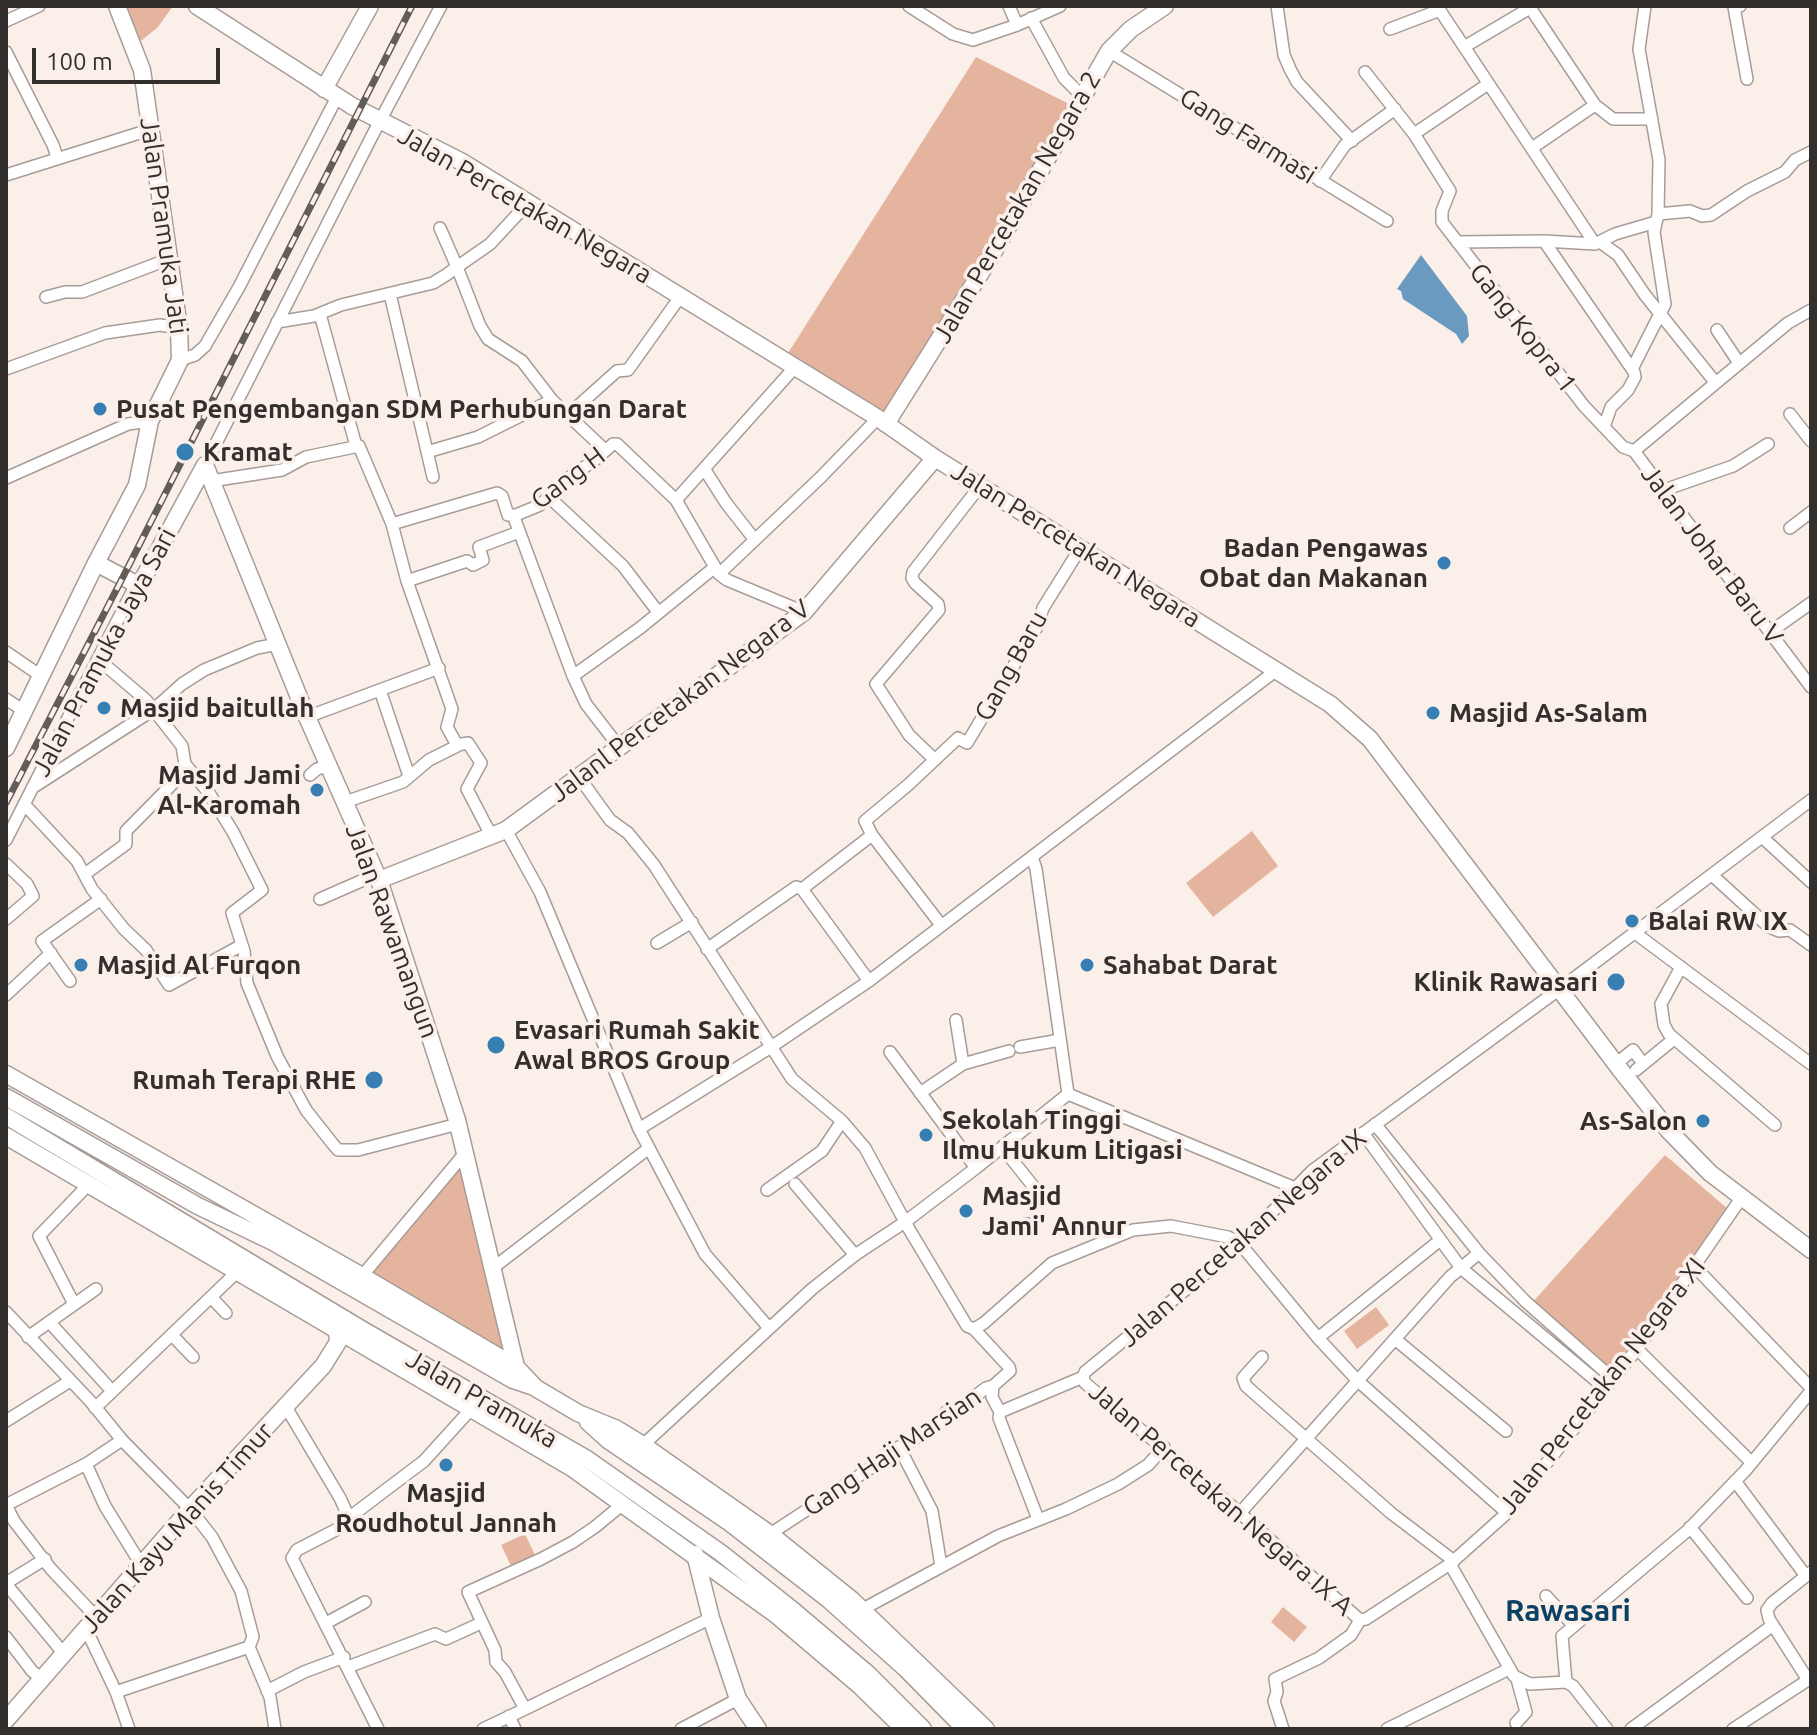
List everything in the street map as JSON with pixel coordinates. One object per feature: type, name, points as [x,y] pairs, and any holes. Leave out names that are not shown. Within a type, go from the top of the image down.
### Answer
[{"type":"main road","name":"Jalan Percetakan Negara","points":[[197,6],[331,93],[464,163],[882,421],[935,458],[1330,704],[1370,739],[1561,988],[1631,1064],[1697,1161],[1811,1250]]},
{"type":"main road","points":[[331,93],[370,6]]},
{"type":"main road","name":"Jalan Percetakan Negara 2","points":[[882,421],[998,245],[1109,51],[1143,19],[1165,6]]},
{"type":"main road","name":"Jalan Pramuka Jati","points":[[6,746],[137,485],[150,421],[180,360],[179,328],[152,129],[142,70],[121,8]]},
{"type":"main road","name":"Jalanl Percetakan Negara V","points":[[378,877],[499,834],[804,612],[935,458]]},
{"type":"main road","name":"Jalan Pramuka Jaya Sari","points":[[136,584],[143,579],[208,473]]},
{"type":"main road","name":"Jalan Rawamangun","points":[[208,473],[307,717],[378,877],[458,1124],[516,1367]]},
{"type":"main road","points":[[96,563],[136,584]]},
{"type":"main road","name":"Jalan Pramuka","points":[[6,1074],[516,1367],[534,1387]]},
{"type":"main road","name":"Jalan Pramuka","points":[[6,1097],[198,1206],[273,1242],[513,1380],[534,1387],[643,1445],[770,1534],[863,1609],[986,1729]]},
{"type":"main road","name":"Jalan Pramuka","points":[[6,1116],[371,1335],[587,1459],[721,1553],[795,1612],[867,1673],[923,1729]]},
{"type":"main road","name":"Jalan Pramuka","points":[[6,1136],[572,1468],[775,1614],[860,1686],[904,1729]]},
{"type":"main road","points":[[107,1155],[150,1156]]},
{"type":"main road","points":[[89,1165],[114,1201]]},
{"type":"main road","name":"Jalan Kayu Manis Timur","points":[[6,1720],[142,1566],[194,1515],[286,1407],[334,1350],[338,1342],[337,1330]]},
{"type":"main road","name":"Jalan Pramuka","points":[[578,1413],[609,1441],[730,1523],[829,1600],[968,1729]]},
{"type":"main road","points":[[695,1554],[711,1618],[738,1699],[758,1729]]},
{"type":"main road","points":[[964,1706],[968,1729]]},
{"type":"street","points":[[6,21],[24,9],[39,6]]},
{"type":"street","points":[[356,446],[306,457],[282,470],[208,473],[277,322],[441,6]]},
{"type":"street","points":[[909,6],[953,34],[973,40],[1060,6]]},
{"type":"street","points":[[1009,6],[1017,25]]},
{"type":"street","points":[[1277,6],[1284,55],[1297,82],[1352,141]]},
{"type":"street","points":[[1632,369],[1665,304],[1655,244],[1659,160],[1639,49],[1645,6]]},
{"type":"street","points":[[1740,6],[1734,7],[1747,79]]},
{"type":"street","points":[[1464,47],[1530,7],[1595,105],[1613,119],[1652,119]]},
{"type":"street","points":[[1390,29],[1439,8],[1598,243],[1618,255],[1645,295],[1715,382]]},
{"type":"street","points":[[1031,18],[1064,78],[1083,97]]},
{"type":"street","name":"Gang Farmasi","points":[[1109,51],[1387,221]]},
{"type":"street","points":[[6,52],[57,157]]},
{"type":"street","points":[[1365,72],[1414,134],[1488,84]]},
{"type":"street","points":[[180,360],[195,355],[205,346],[239,287],[331,93]]},
{"type":"street","points":[[1532,148],[1595,105]]},
{"type":"street","points":[[1320,181],[1340,151],[1395,109]]},
{"type":"street","points":[[6,175],[152,129]]},
{"type":"street","name":"Gang Kopra 1","points":[[1414,134],[1450,191],[1440,216],[1457,242],[1555,372],[1623,447],[1634,451]]},
{"type":"street","points":[[1457,242],[1598,243],[1657,218],[1690,211],[1702,216],[1711,215],[1747,191],[1785,172],[1795,160],[1811,152]]},
{"type":"street","points":[[277,322],[320,314],[341,305],[433,283],[490,244],[528,203]]},
{"type":"street","points":[[440,228],[485,334],[522,361],[552,400],[605,450]]},
{"type":"street","points":[[1545,243],[1635,377],[1628,390],[1611,407],[1604,427]]},
{"type":"street","points":[[46,297],[82,292],[169,259]]},
{"type":"street","points":[[390,294],[433,477]]},
{"type":"street","points":[[569,414],[617,371],[628,370],[680,297]]},
{"type":"street","name":"Jalan Johar Baru V","points":[[1811,310],[1788,323],[1634,451],[1811,687]]},
{"type":"street","points":[[320,314],[356,446],[364,453],[392,524],[407,581],[453,712],[447,727],[457,746]]},
{"type":"street","points":[[6,369],[105,333],[160,325],[179,328]]},
{"type":"street","points":[[1717,330],[1739,363]]},
{"type":"street","points":[[676,500],[795,367]]},
{"type":"street","points":[[427,452],[478,437],[552,400]]},
{"type":"street","points":[[1790,414],[1811,441]]},
{"type":"street","points":[[6,478],[128,424],[150,421]]},
{"type":"street","points":[[573,676],[755,540],[882,421]]},
{"type":"street","name":"Gang H","points":[[620,748],[586,704],[573,676],[519,532],[516,515],[540,505],[613,444],[621,445],[676,500],[717,570]]},
{"type":"street","points":[[1664,490],[1733,466],[1768,444]]},
{"type":"street","points":[[705,470],[755,540]]},
{"type":"street","points":[[935,760],[909,735],[876,684],[939,610],[938,604],[915,583],[913,572],[980,486]]},
{"type":"street","points":[[392,524],[497,493],[502,496],[508,515],[516,515]]},
{"type":"street","points":[[549,497],[623,566],[658,612]]},
{"type":"street","points":[[1790,528],[1811,512]]},
{"type":"street","points":[[407,581],[467,561],[473,565],[483,560],[479,547],[519,532]]},
{"type":"street","name":"Gang Baru","points":[[872,835],[865,821],[958,738],[967,743],[1081,547]]},
{"type":"street","points":[[717,570],[727,580],[804,612]]},
{"type":"street","name":"Jalan Pramuka Jaya Sari","points":[[6,840],[136,584]]},
{"type":"street","points":[[1770,632],[1811,603]]},
{"type":"street","points":[[32,788],[153,710],[182,684],[204,670],[257,648],[278,644]]},
{"type":"street","points":[[6,652],[41,676]]},
{"type":"street","points":[[98,659],[146,700],[182,746],[188,768],[209,793],[233,832],[262,890],[262,893],[232,911],[242,945],[247,983],[277,1056],[306,1110],[338,1150],[358,1150],[458,1124]]},
{"type":"street","points":[[307,717],[439,668]]},
{"type":"street","points":[[639,1129],[771,1047],[869,981],[1278,669]]},
{"type":"street","points":[[380,690],[409,776]]},
{"type":"street","points":[[6,699],[24,711]]},
{"type":"street","points":[[345,802],[398,784],[429,760],[468,743],[481,763],[467,789],[545,905],[639,1129],[705,1254],[769,1328]]},
{"type":"street","points":[[310,775],[317,769],[329,766]]},
{"type":"street","points":[[85,874],[126,844],[126,831],[188,768]]},
{"type":"street","points":[[579,777],[610,820],[641,847],[792,1079],[842,1121],[865,1148],[967,1326],[974,1329],[1010,1371],[993,1386]]},
{"type":"street","name":"Jalan Percetakan Negara IX","points":[[1083,1377],[1085,1372],[1240,1245],[1312,1171],[1811,800]]},
{"type":"street","points":[[24,804],[54,833],[124,929],[146,950],[169,985],[242,945]]},
{"type":"street","points":[[707,949],[792,888],[802,889],[872,835],[941,925]]},
{"type":"street","points":[[1762,837],[1811,882]]},
{"type":"street","points":[[1032,857],[1068,1094]]},
{"type":"street","points":[[6,864],[27,884],[33,896],[6,919]]},
{"type":"street","points":[[1712,875],[1769,927],[1779,931],[1790,930],[1811,945]]},
{"type":"street","points":[[320,899],[378,877]]},
{"type":"street","points":[[802,889],[869,981]]},
{"type":"street","points":[[70,981],[42,941],[101,899]]},
{"type":"street","points":[[657,943],[692,922]]},
{"type":"street","points":[[1635,933],[1811,1064]]},
{"type":"street","points":[[6,995],[51,953]]},
{"type":"street","points":[[1681,967],[1661,1004],[1664,1025],[1671,1036],[1775,1125]]},
{"type":"street","points":[[956,1020],[963,1064]]},
{"type":"street","points":[[1631,1064],[1671,1036]]},
{"type":"street","points":[[920,1093],[963,1064],[1060,1040]]},
{"type":"street","points":[[890,1052],[976,1168]]},
{"type":"street","points":[[643,1445],[769,1328],[855,1255],[905,1222],[1068,1094]]},
{"type":"street","points":[[1068,1094],[1295,1188]]},
{"type":"street","points":[[767,1190],[822,1151],[842,1121]]},
{"type":"street","points":[[1375,1124],[1479,1253],[1608,1383]]},
{"type":"street","points":[[1363,1133],[1461,1268],[1608,1383]]},
{"type":"street","points":[[1002,1147],[1033,1186]]},
{"type":"street","points":[[493,1268],[649,1148]]},
{"type":"street","points":[[362,1276],[465,1153]]},
{"type":"street","points":[[795,1184],[855,1255]]},
{"type":"street","points":[[74,1304],[39,1236],[88,1185]]},
{"type":"street","name":"Jalan Percetakan Negara XI","points":[[1283,1729],[1274,1701],[1277,1692],[1275,1679],[1319,1658],[1351,1635],[1360,1620],[1452,1562],[1507,1513],[1637,1349],[1742,1197]]},
{"type":"street","points":[[974,1329],[1052,1263],[1133,1230],[1171,1226],[1228,1237],[1240,1245],[1358,1381],[1507,1513]]},
{"type":"street","points":[[1318,1338],[1439,1241]]},
{"type":"street","points":[[1240,1513],[1395,1339],[1479,1253]]},
{"type":"street","points":[[1566,1682],[1562,1640],[1574,1626],[1690,1527],[1752,1463],[1811,1389],[1695,1267]]},
{"type":"street","points":[[95,1408],[238,1271]]},
{"type":"street","points":[[28,1337],[96,1289]]},
{"type":"street","points":[[211,1297],[226,1313]]},
{"type":"street","points":[[6,1312],[194,1515],[230,1567],[241,1591],[253,1637],[249,1647],[267,1691],[275,1729]]},
{"type":"street","points":[[52,1325],[112,1391]]},
{"type":"street","points":[[172,1335],[193,1357]]},
{"type":"street","points":[[1395,1339],[1506,1431]]},
{"type":"street","points":[[1637,1349],[1752,1463]]},
{"type":"street","points":[[1262,1357],[1243,1378],[1244,1381],[1391,1513],[1452,1562],[1513,1674],[1526,1712],[1516,1723]]},
{"type":"street","points":[[1000,1412],[1083,1377]]},
{"type":"street","name":"Jalan Percetakan Negara IX A","points":[[1083,1377],[1085,1383],[1164,1447],[1360,1620]]},
{"type":"street","points":[[6,1421],[70,1381]]},
{"type":"street","name":"Gang Haji Marsian","points":[[770,1534],[941,1422],[946,1412],[962,1406],[993,1386],[992,1397],[1000,1412],[999,1418],[1038,1519]]},
{"type":"street","points":[[286,1407],[350,1517],[350,1525],[293,1554],[292,1558],[378,1729]]},
{"type":"street","points":[[350,1517],[424,1461],[472,1408]]},
{"type":"street","points":[[122,1440],[86,1464],[6,1505],[14,1521],[78,1600],[92,1624],[129,1729]]},
{"type":"street","points":[[899,1447],[932,1511],[941,1566]]},
{"type":"street","points":[[863,1609],[998,1536],[1118,1484],[1148,1465],[1164,1447]]},
{"type":"street","points":[[86,1464],[105,1506],[142,1566]]},
{"type":"street","points":[[1733,1729],[1750,1724],[1809,1679],[1769,1619],[1769,1607],[1808,1574],[1735,1481]]},
{"type":"street","points":[[525,1709],[505,1672],[496,1662],[495,1650],[468,1592],[573,1542],[624,1503]]},
{"type":"street","points":[[1690,1527],[1747,1598]]},
{"type":"street","points":[[45,1559],[6,1584],[65,1655]]},
{"type":"street","points":[[1546,1596],[1574,1626]]},
{"type":"street","points":[[326,1623],[365,1602]]},
{"type":"street","points":[[483,1729],[711,1618]]},
{"type":"street","points":[[267,1691],[304,1672],[435,1634],[446,1639],[481,1623]]},
{"type":"street","points":[[1631,1729],[1773,1625]]},
{"type":"street","points":[[6,1637],[42,1679]]},
{"type":"street","points":[[116,1692],[249,1647]]},
{"type":"street","points":[[1513,1674],[1530,1684],[1566,1682],[1573,1686],[1607,1729]]},
{"type":"street","points":[[1387,1729],[1513,1674]]},
{"type":"street","points":[[681,1729],[738,1699]]},
{"type":"street","points":[[509,1716],[515,1729]]},
{"type":"shaded area","points":[[123,6],[173,6],[158,27],[141,41]]},
{"type":"shaded area","points":[[976,57],[1077,108],[886,424],[783,361]]},
{"type":"shaded area","points":[[1252,831],[1278,866],[1213,917],[1186,883]]},
{"type":"shaded area","points":[[465,1153],[516,1367],[362,1276]]},
{"type":"shaded area","points":[[1665,1155],[1728,1209],[1610,1374],[1531,1304]]},
{"type":"shaded area","points":[[1376,1307],[1389,1325],[1357,1349],[1344,1331]]},
{"type":"shaded area","points":[[525,1534],[537,1559],[513,1570],[501,1545]]},
{"type":"shaded area","points":[[1283,1607],[1307,1627],[1294,1642],[1271,1622]]},
{"type":"water","points":[[1421,255],[1467,316],[1469,336],[1462,344],[1456,334],[1403,299],[1401,291],[1397,289]]},
{"type":"water","points":[[1034,1217],[1037,1223],[1014,1233],[1003,1234],[1001,1223]]},
{"type":"railway","points":[[6,803],[412,6]]},
{"type":"place","name":"Pusat Pengembangan SDM Perhubungan Darat","points":[[100,409]]},
{"type":"place","name":"Kramat","points":[[185,452]]},
{"type":"place","name":"Badan Pengawas Obat dan Makanan","points":[[1444,563]]},
{"type":"place","name":"Masjid baitullah","points":[[104,708]]},
{"type":"place","name":"Masjid As-Salam","points":[[1433,713]]},
{"type":"place","name":"Masjid Jami Al-Karomah","points":[[317,790]]},
{"type":"place","name":"Balai RW IX","points":[[1632,921]]},
{"type":"place","name":"Masjid Al Furqon","points":[[81,965]]},
{"type":"place","name":"Sahabat Darat","points":[[1087,965]]},
{"type":"place","name":"Klinik Rawasari","points":[[1616,982]]},
{"type":"place","name":"Evasari Rumah Sakit Awal BROS Group","points":[[496,1045]]},
{"type":"place","name":"Rumah Terapi RHE","points":[[374,1080]]},
{"type":"place","name":"As-Salon","points":[[1703,1121]]},
{"type":"place","name":"Sekolah Tinggi Ilmu Hukum Litigasi","points":[[926,1135]]},
{"type":"place","name":"Masjid Jami' Annur","points":[[966,1211]]},
{"type":"place","name":"Masjid Roudhotul Jannah","points":[[446,1465]]},
{"type":"district","name":"Rawasari","points":[[1568,1611]]}]
